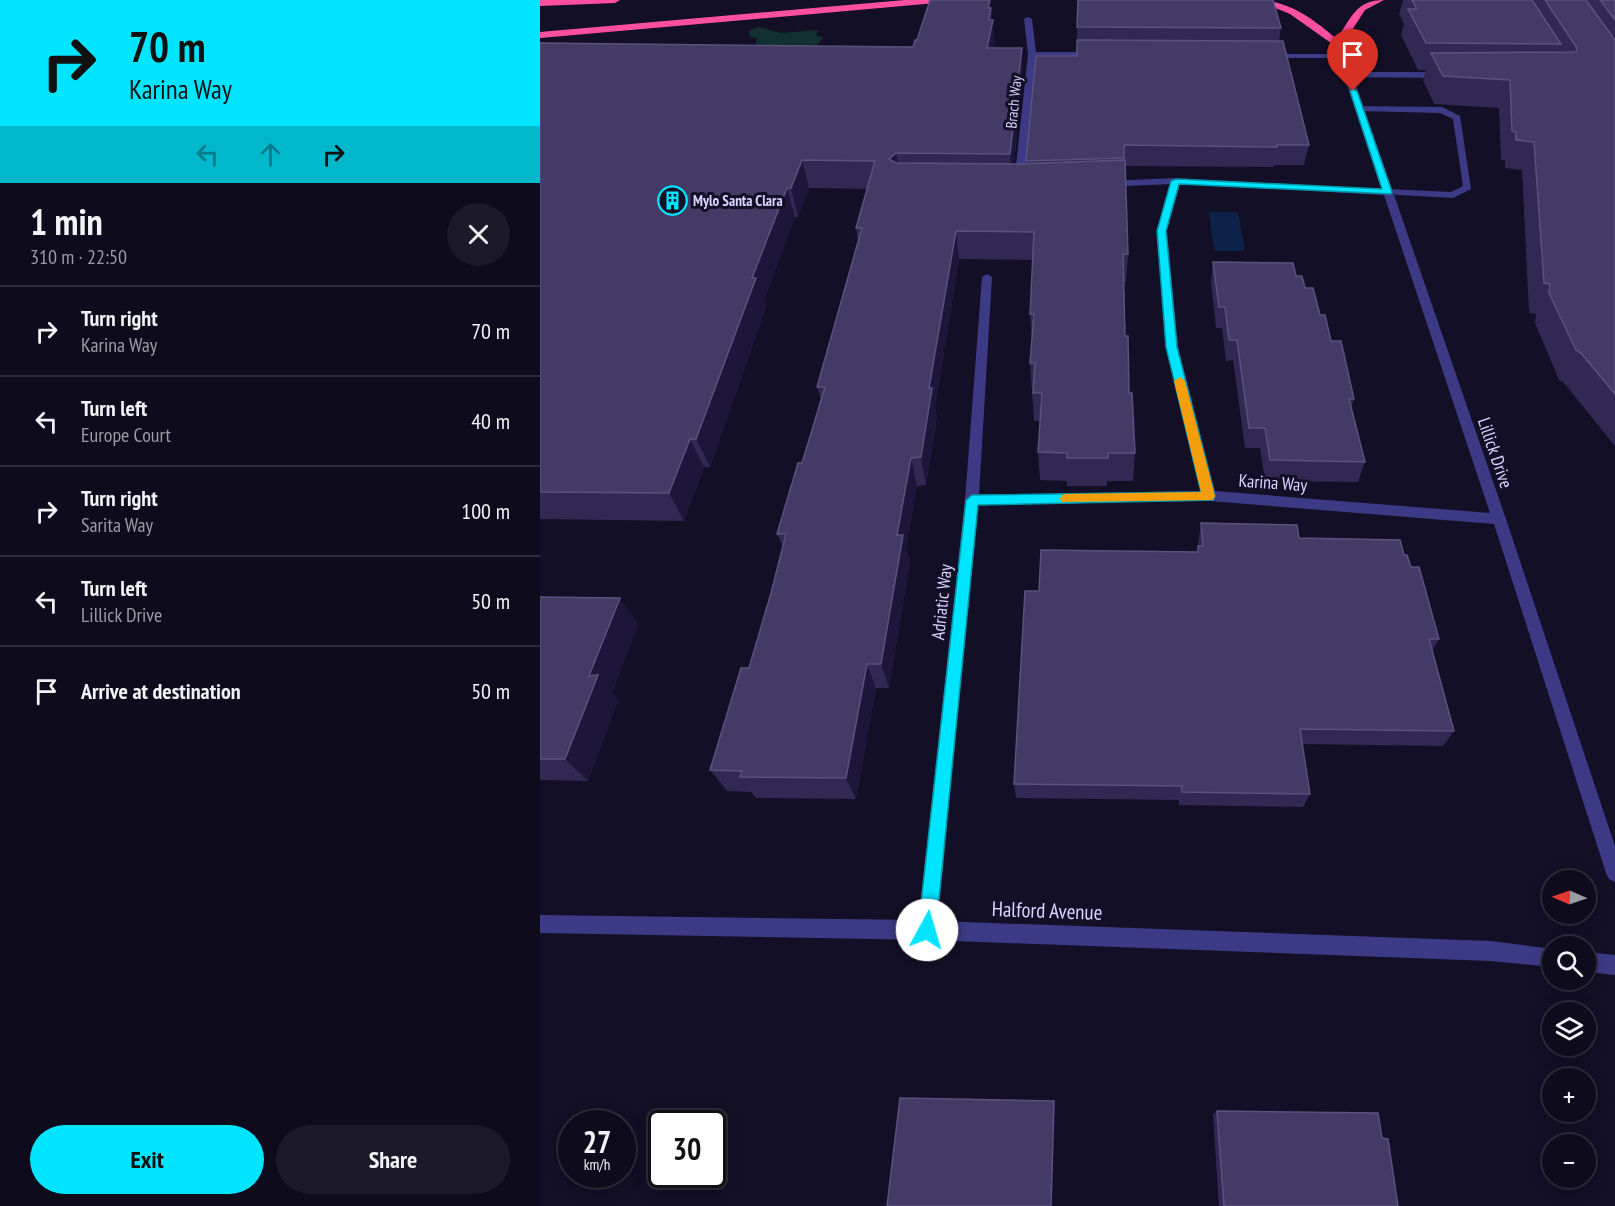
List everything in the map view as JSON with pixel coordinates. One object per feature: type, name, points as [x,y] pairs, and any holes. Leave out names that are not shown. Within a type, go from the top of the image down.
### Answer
[{"type":"highway","points":[[540,3],[615,0]]},
{"type":"highway","points":[[540,35],[936,0]]},
{"type":"highway","points":[[1261,0],[1274,3],[1312,22],[1340,51],[1362,8],[1379,0]]},
{"type":"street","name":"Brach Way","points":[[1019,187],[1032,54],[1028,19]]},
{"type":"street","points":[[1256,56],[1340,51]]},
{"type":"street","name":"Lillick Drive","points":[[1340,51],[1499,519],[1615,873]]},
{"type":"street","points":[[1032,54],[1103,54]]},
{"type":"street","points":[[1348,75],[1458,75]]},
{"type":"street","points":[[1097,184],[1176,181],[1453,195],[1468,187],[1457,118],[1442,110],[1359,108]]},
{"type":"street","points":[[1176,181],[1162,231],[1172,347],[1209,496]]},
{"type":"street","points":[[1007,187],[1030,187]]},
{"type":"street","name":"Adriatic Way","points":[[927,930],[972,500],[987,277]]},
{"type":"street","name":"Karina Way","points":[[972,500],[1209,496],[1499,519]]},
{"type":"street","name":"Halford Avenue","points":[[540,924],[927,930],[1491,951],[1542,957]]},
{"type":"street","points":[[1596,963],[1615,965]]},
{"type":"green space","points":[[758,27],[781,33],[816,30],[819,31],[817,36],[823,37],[819,43],[805,49],[761,49],[755,43],[758,39],[749,36],[749,31]]},
{"type":"water","points":[[1209,212],[1238,212],[1245,251],[1214,251]]},
{"type":"building","points":[[930,0],[990,0],[989,20],[993,20],[987,48],[1022,48],[1010,154],[896,153],[889,159],[896,163],[1017,164],[1125,160],[1128,254],[1123,254],[1125,336],[1128,336],[1129,393],[1132,393],[1135,453],[1108,453],[1108,458],[1067,458],[1067,453],[1038,452],[1042,393],[1033,393],[1035,363],[1030,363],[1034,314],[1030,314],[1034,232],[956,231],[929,388],[932,388],[921,457],[911,458],[897,535],[903,535],[881,664],[867,664],[846,778],[740,777],[742,771],[710,770],[741,668],[749,668],[771,593],[786,534],[777,534],[798,463],[802,463],[825,387],[817,387],[862,228],[856,228],[875,161],[802,160],[791,188],[787,188],[752,278],[756,278],[696,439],[690,439],[669,493],[540,492],[540,43],[913,47]]},
{"type":"building","points":[[1078,0],[1273,0],[1281,28],[1077,27]]},
{"type":"building","points":[[1412,0],[1532,0],[1561,44],[1426,43],[1408,9],[1417,9]]},
{"type":"building","points":[[1545,0],[1586,0],[1615,40],[1615,394],[1576,350],[1549,293],[1550,284],[1544,283],[1534,142],[1516,140],[1516,132],[1512,131],[1510,80],[1443,76],[1431,53],[1576,52],[1577,48]]},
{"type":"building","points":[[1600,0],[1615,0],[1615,20]]},
{"type":"building","points":[[1077,40],[1283,41],[1309,145],[1277,145],[1277,147],[1124,145],[1124,158],[1026,161],[1036,56],[1077,56]]},
{"type":"building","points":[[1213,262],[1293,263],[1296,276],[1302,276],[1305,288],[1313,288],[1320,315],[1325,315],[1331,341],[1341,341],[1354,399],[1349,399],[1365,462],[1270,460],[1265,428],[1249,428],[1237,340],[1229,340],[1225,307],[1219,307]]},
{"type":"building","points":[[1201,523],[1297,525],[1299,538],[1400,540],[1404,555],[1407,555],[1411,567],[1419,567],[1439,639],[1429,639],[1454,731],[1300,729],[1310,794],[1182,792],[1182,786],[1014,784],[1025,591],[1039,591],[1041,550],[1198,552],[1198,546],[1203,546]]},
{"type":"building","points":[[540,597],[620,598],[589,676],[598,675],[565,759],[540,759]]},
{"type":"building","points":[[900,1098],[1054,1101],[1051,1206],[887,1206]]},
{"type":"building","points":[[1217,1111],[1378,1113],[1382,1138],[1388,1139],[1398,1206],[1224,1206]]},
{"type":"slow traffic","points":[[1066,499],[1209,496],[1180,381]]},
{"type":"place","name":"Mylo Santa Clara","points":[[672,201]]},
{"type":"route","points":[[927,930],[972,500],[1209,496],[1172,347],[1162,231],[1176,181],[1388,192],[1353,91]]}]
